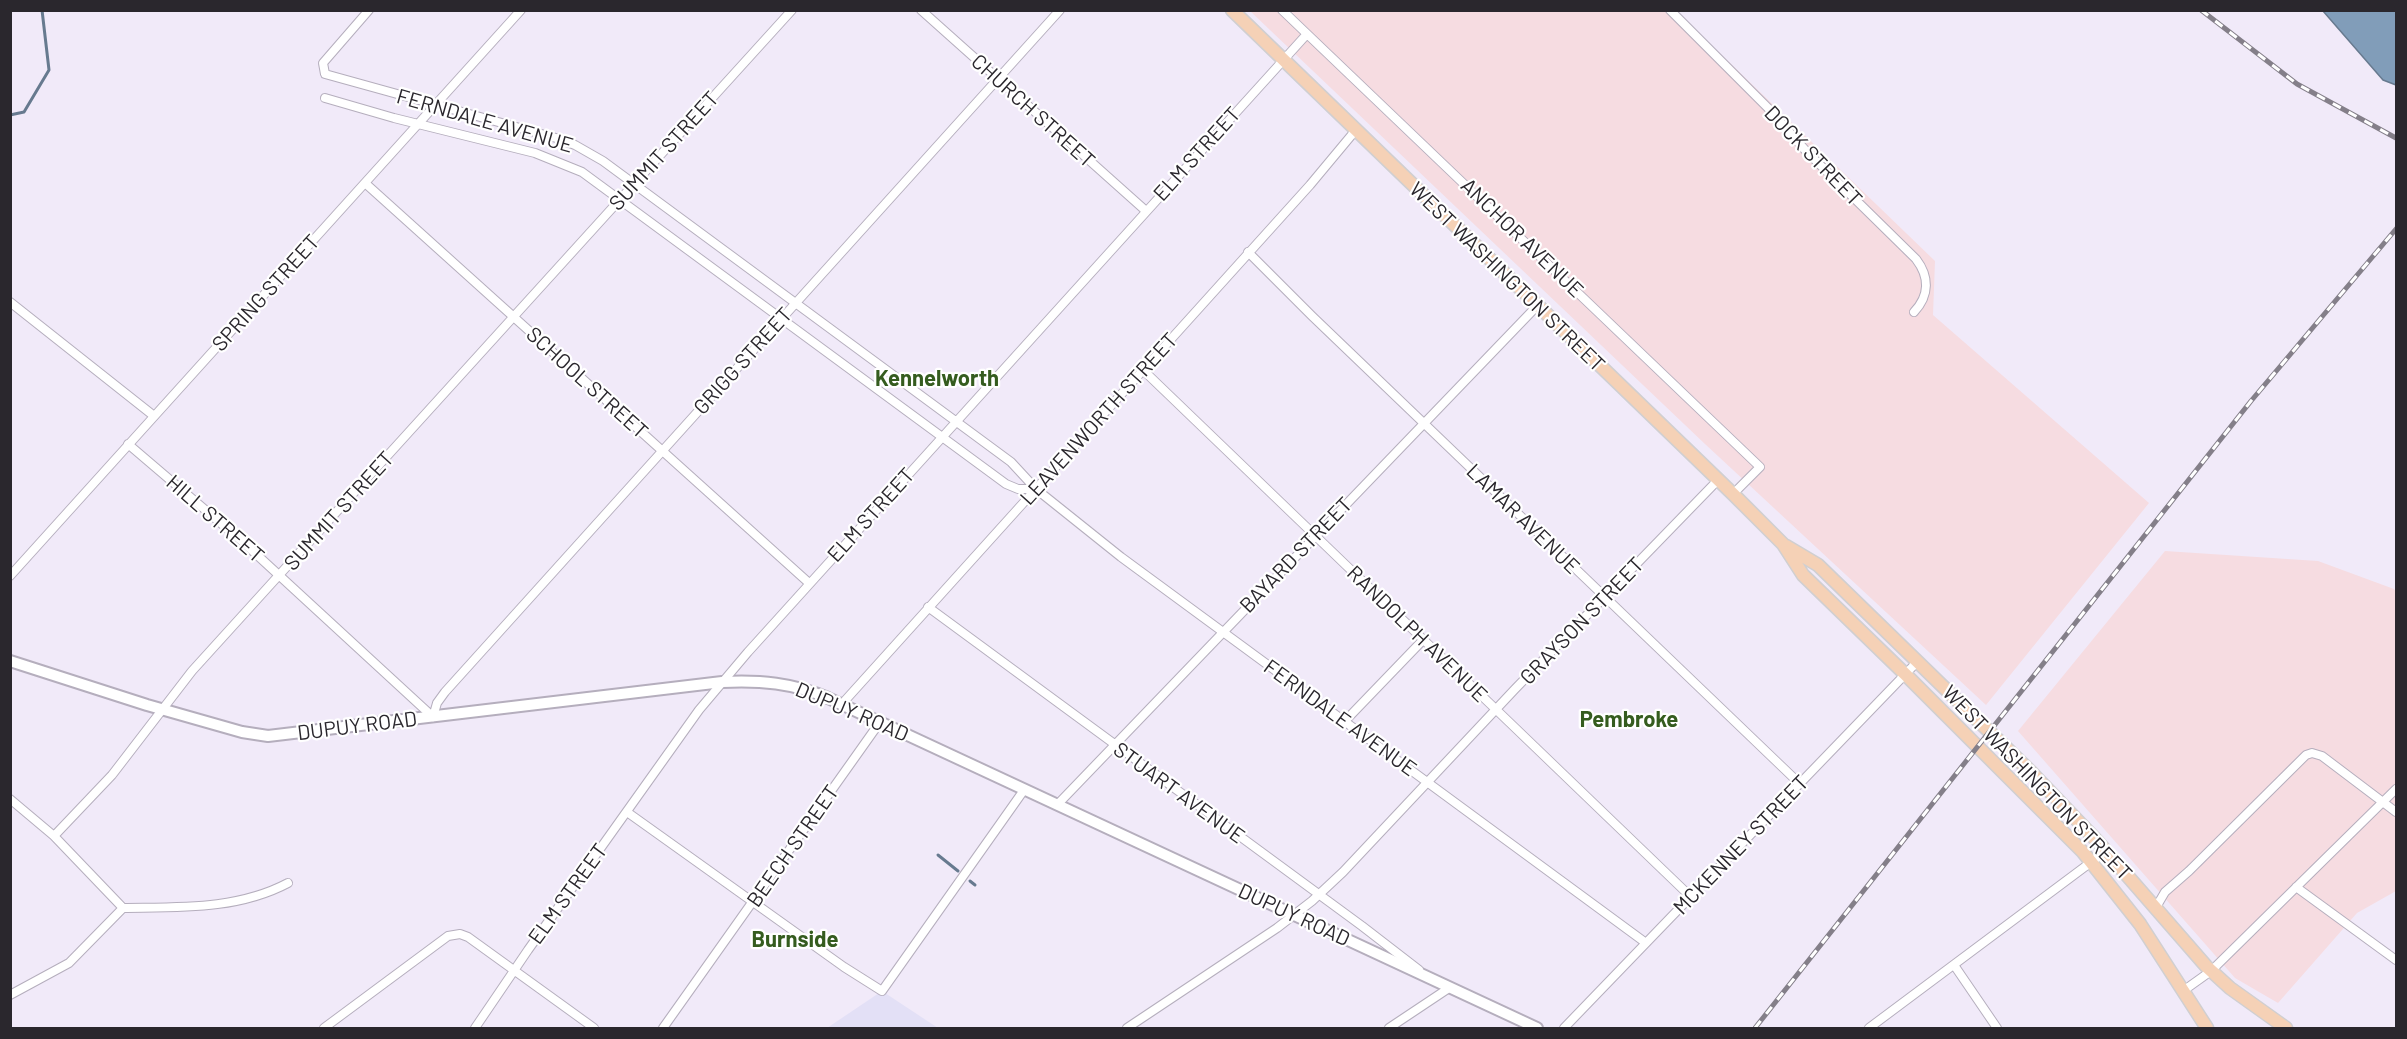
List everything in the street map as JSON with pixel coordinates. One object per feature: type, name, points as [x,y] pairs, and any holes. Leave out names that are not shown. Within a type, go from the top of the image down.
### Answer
[{"type":"main road","name":"WEST WASHINGTON STREET","points":[[1232,10],[1733,494],[1783,544],[1803,575],[2044,811],[2091,862],[2140,924],[2206,1029]]},
{"type":"main road","name":"WEST WASHINGTON STREET","points":[[1783,544],[1818,565],[2032,773],[2106,851],[2211,971],[2286,1029]]},
{"type":"street","name":"FERNDALE AVENUE","points":[[369,10],[322,63],[325,74],[556,138],[590,153],[1011,462],[1036,489],[1120,557],[1646,943]]},
{"type":"street","name":"SPRING STREET","points":[[10,576],[521,10]]},
{"type":"street","name":"SUMMIT STREET","points":[[54,836],[112,775],[192,671],[792,10]]},
{"type":"street","name":"CHURCH STREET","points":[[921,10],[1146,211]]},
{"type":"street","name":"GRIGG STREET","points":[[433,717],[437,703],[445,692],[1060,10]]},
{"type":"street","name":"ANCHOR AVENUE","points":[[1282,10],[1760,467],[1733,494]]},
{"type":"street","name":"DOCK STREET","points":[[1670,10],[1768,108],[1806,151],[1916,259],[1926,277],[1926,287],[1924,298],[1914,312]]},
{"type":"street","name":"ELM STREET","points":[[475,1029],[699,710],[722,682],[1307,34]]},
{"type":"street","name":"FERNDALE AVENUE","points":[[325,98],[550,158],[582,172],[1006,484],[1018,489],[1036,489]]},
{"type":"street","name":"LEAVENWORTH STREET","points":[[841,705],[1310,185],[1356,131]]},
{"type":"street","name":"SCHOOL STREET","points":[[365,183],[809,583]]},
{"type":"street","name":"LAMAR AVENUE","points":[[1248,252],[1800,784]]},
{"type":"street","points":[[10,302],[154,416]]},
{"type":"street","name":"BAYARD STREET","points":[[1057,805],[1537,306]]},
{"type":"street","name":"RANDOLPH AVENUE","points":[[1143,370],[1691,897]]},
{"type":"street","name":"HILL STREET","points":[[128,444],[280,576],[433,717]]},
{"type":"street","name":"GRAYSON STREET","points":[[1127,1029],[1294,915],[1319,895],[1718,480]]},
{"type":"street","name":"STUART AVENUE","points":[[928,607],[1430,979]]},
{"type":"street","points":[[1345,721],[1423,640]]},
{"type":"street","name":"DUPUY ROAD","points":[[10,661],[242,732],[268,736],[722,682],[783,684],[814,692],[880,722],[1537,1029]]},
{"type":"street","name":"MCKENNEY STREET","points":[[1564,1029],[1918,661]]},
{"type":"street","name":"BEECH STREET","points":[[663,1029],[880,722]]},
{"type":"street","points":[[2155,909],[2172,883],[2189,871],[2306,754],[2322,756],[2397,812]]},
{"type":"street","points":[[2183,991],[2211,971],[2397,789]]},
{"type":"street","points":[[627,812],[843,967],[882,991],[1024,790]]},
{"type":"street","points":[[10,799],[54,836],[123,908]]},
{"type":"street","points":[[1869,1029],[2106,851]]},
{"type":"street","points":[[10,995],[69,963],[123,908],[192,907],[227,903],[255,898],[288,883]]},
{"type":"street","points":[[2296,887],[2397,960]]},
{"type":"street","points":[[324,1029],[448,936],[460,934],[468,937],[594,1029]]},
{"type":"street","points":[[1954,965],[1997,1029]]},
{"type":"street","points":[[1389,1029],[1449,988]]},
{"type":"shaded area","points":[[1250,11],[1676,11],[1935,261],[1933,315],[2149,503],[1986,705],[1705,444]]},
{"type":"shaded area","points":[[2165,551],[2318,561],[2394,589],[2396,592],[2396,891],[2357,913],[2278,1003],[2235,978],[2018,731]]},
{"type":"shaded area","points":[[882,991],[938,1028],[827,1028]]},
{"type":"water","points":[[2323,11],[2396,11],[2396,85],[2383,80]]},
{"type":"waterway","points":[[10,115],[24,112],[49,70],[42,10]]},
{"type":"waterway","points":[[938,855],[958,871]]},
{"type":"waterway","points":[[970,881],[975,885]]},
{"type":"railway","points":[[2201,10],[2297,84],[2396,138]]},
{"type":"railway","points":[[1755,1028],[2251,401],[2396,229]]},
{"type":"district","name":"Kennelworth","points":[[937,379]]},
{"type":"district","name":"Pembroke","points":[[1629,720]]},
{"type":"district","name":"Burnside","points":[[795,940]]}]
